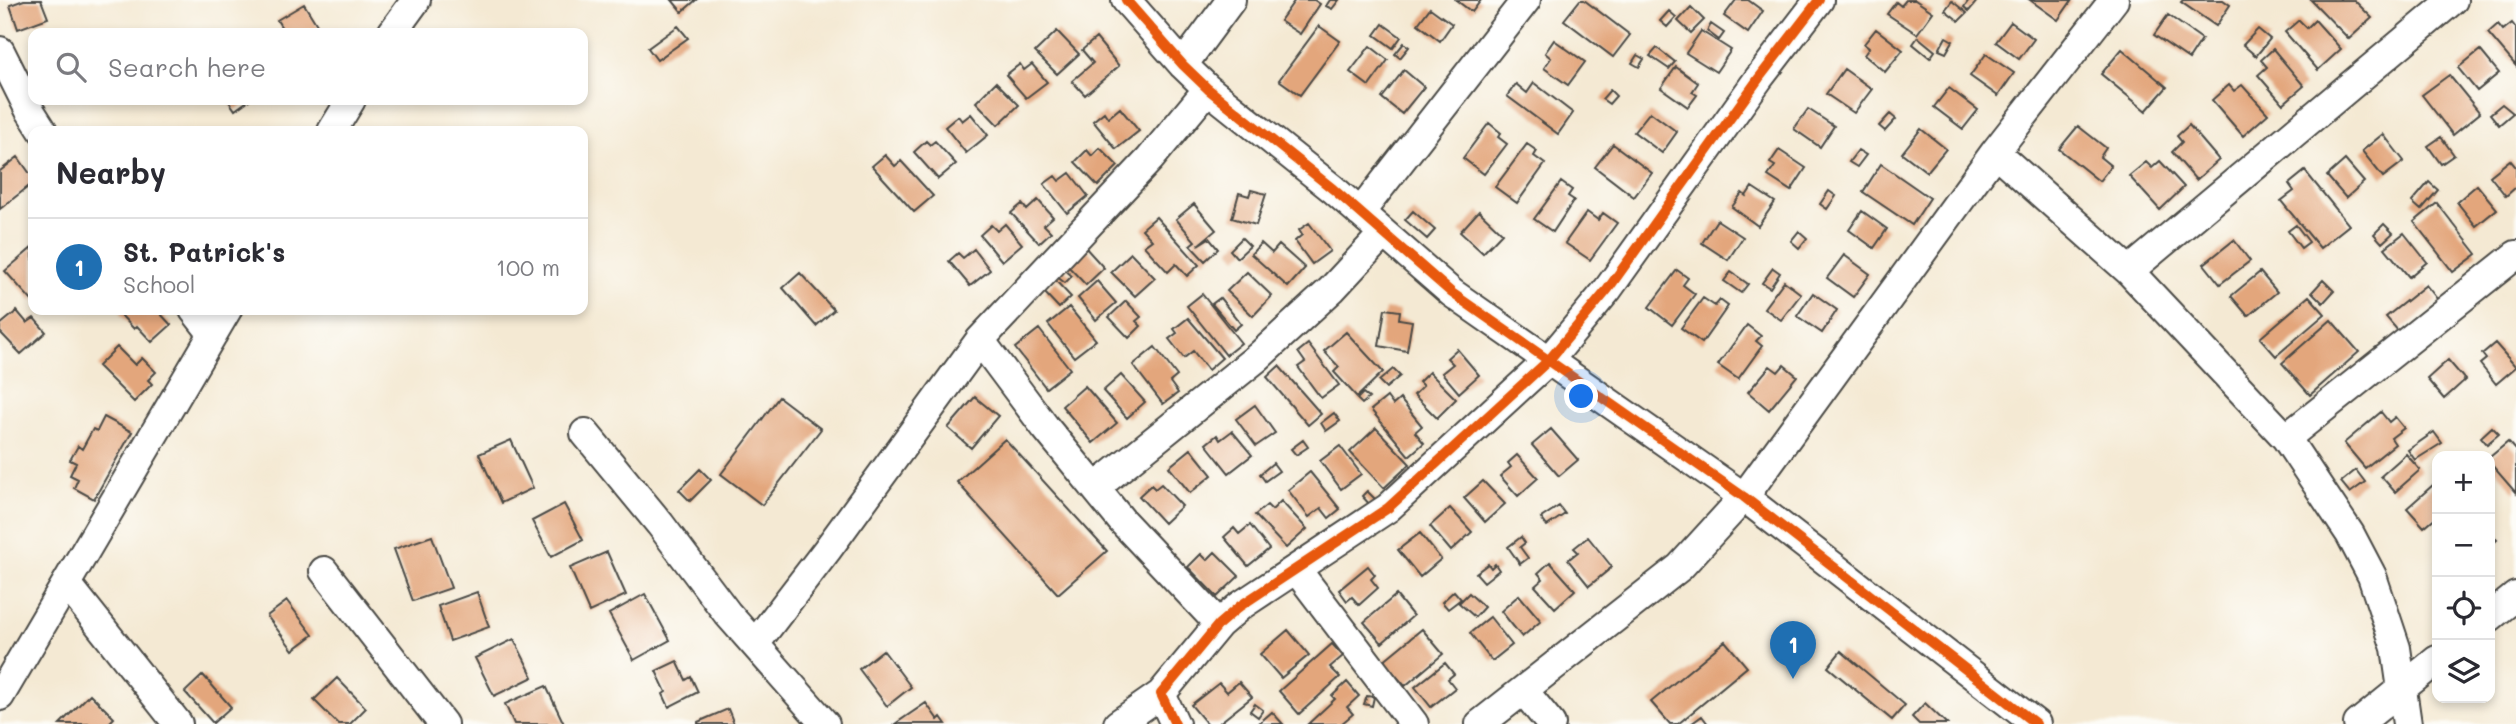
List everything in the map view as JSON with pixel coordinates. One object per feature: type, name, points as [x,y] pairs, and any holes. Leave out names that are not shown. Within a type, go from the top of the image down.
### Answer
[{"type":"street","points":[[396,28],[416,0]]},
{"type":"street","points":[[1126,0],[1183,65],[1208,89],[1360,213],[1452,293],[1744,497],[2036,724]]},
{"type":"street","points":[[1183,65],[1231,0]]},
{"type":"street","points":[[1360,213],[1526,0]]},
{"type":"street","points":[[1118,724],[1161,694],[1220,624],[1259,592],[1388,509],[1549,360],[1608,289],[1759,78],[1819,0]]},
{"type":"street","points":[[1480,724],[1680,567],[1744,497],[1995,152],[2114,0]]},
{"type":"street","points":[[2129,271],[2439,4]]},
{"type":"street","points":[[0,51],[40,126]]},
{"type":"street","points":[[755,644],[980,341],[1150,159],[1208,89]]},
{"type":"street","points":[[335,126],[348,105]]},
{"type":"street","points":[[1995,152],[2129,271],[2286,438],[2350,534],[2372,576],[2396,648],[2407,724]]},
{"type":"street","points":[[1095,488],[1258,357],[1332,289],[1383,234]]},
{"type":"street","points":[[2286,438],[2516,255]]},
{"type":"street","points":[[0,696],[220,322]]},
{"type":"street","points":[[980,341],[1045,427],[1122,521],[1220,624]]},
{"type":"street","points":[[586,433],[660,524],[727,613],[825,724]]},
{"type":"street","points":[[1296,569],[1414,724]]},
{"type":"street","points":[[324,570],[443,724]]},
{"type":"street","points":[[67,584],[178,724]]},
{"type":"street","points":[[2495,613],[2516,596]]},
{"type":"street","points":[[2358,724],[2432,664]]},
{"type":"street","points":[[1524,691],[1551,724]]},
{"type":"street","points":[[1161,694],[1175,724]]},
{"type":"building","points":[[24,0],[41,0],[48,18],[18,29],[10,5]]},
{"type":"building","points":[[672,0],[696,0],[682,12]]},
{"type":"building","points":[[1295,0],[1314,0],[1320,4],[1300,34],[1280,21]]},
{"type":"building","points":[[1330,0],[1339,0],[1332,9],[1326,6]]},
{"type":"building","points":[[1456,0],[1481,0],[1472,12]]},
{"type":"building","points":[[1580,0],[1584,0],[1630,35],[1613,57],[1564,20]]},
{"type":"building","points":[[1736,0],[1748,0],[1763,11],[1748,33],[1724,16]]},
{"type":"building","points":[[1906,0],[1915,0],[1933,12],[1917,34],[1887,14],[1896,2],[1901,6]]},
{"type":"building","points":[[1969,0],[1977,1],[1969,11],[1964,7]]},
{"type":"building","points":[[2030,0],[2072,0],[2058,20]]},
{"type":"building","points":[[2223,0],[2230,5],[2216,26],[2181,2]]},
{"type":"building","points":[[2311,0],[2354,0],[2372,18],[2349,39]]},
{"type":"building","points":[[1952,1],[1967,13],[1959,21],[1945,10]]},
{"type":"building","points":[[304,4],[319,28],[282,28],[277,20]]},
{"type":"building","points":[[1691,7],[1704,20],[1691,33],[1678,21]]},
{"type":"building","points":[[1430,8],[1452,24],[1440,41],[1418,24]]},
{"type":"building","points":[[1669,11],[1676,17],[1667,27],[1660,21]]},
{"type":"building","points":[[2168,15],[2202,39],[2189,59],[2154,35]]},
{"type":"building","points":[[2299,20],[2307,28],[2315,20],[2341,49],[2318,70],[2285,32]]},
{"type":"building","points":[[2011,22],[2034,39],[2019,59],[1996,42]]},
{"type":"building","points":[[2512,23],[2516,28],[2516,66],[2488,33],[2498,24],[2503,30]]},
{"type":"building","points":[[1383,24],[1401,37],[1393,48],[1375,35]]},
{"type":"building","points":[[1711,24],[1724,33],[1719,40],[1707,31]]},
{"type":"building","points":[[678,26],[688,38],[657,60],[648,48]]},
{"type":"building","points":[[1319,26],[1340,41],[1300,95],[1279,80]]},
{"type":"building","points":[[1876,29],[1903,50],[1885,72],[1864,55],[1869,48],[1864,44]]},
{"type":"building","points":[[2258,29],[2270,39],[2256,56],[2243,45]]},
{"type":"building","points":[[1057,31],[1079,54],[1057,74],[1035,52]]},
{"type":"building","points":[[1701,31],[1731,50],[1716,72],[1686,53]]},
{"type":"building","points":[[1918,37],[1935,51],[1930,58],[1913,44]]},
{"type":"building","points":[[1946,37],[1953,41],[1946,53],[1939,50]]},
{"type":"building","points":[[1096,38],[1119,66],[1085,95],[1072,81],[1093,63],[1082,50]]},
{"type":"building","points":[[1554,40],[1585,62],[1568,85],[1544,68],[1551,58],[1545,53]]},
{"type":"building","points":[[1404,43],[1409,47],[1400,58],[1395,54]]},
{"type":"building","points":[[1370,46],[1388,60],[1369,86],[1350,72]]},
{"type":"building","points":[[1657,48],[1675,62],[1669,69],[1650,56]]},
{"type":"building","points":[[2122,49],[2167,87],[2146,111],[2101,74]]},
{"type":"building","points":[[2273,49],[2304,86],[2283,104],[2258,75],[2267,67],[2261,60]]},
{"type":"building","points":[[2480,50],[2499,73],[2477,91],[2458,68]]},
{"type":"building","points":[[1986,54],[2014,73],[1998,96],[1970,76]]},
{"type":"building","points":[[1637,55],[1644,59],[1639,67],[1632,63]]},
{"type":"building","points":[[1020,64],[1024,70],[1032,64],[1047,82],[1026,98],[1006,75]]},
{"type":"building","points":[[1676,67],[1698,83],[1692,92],[1697,95],[1688,107],[1661,88]]},
{"type":"building","points":[[1844,69],[1872,89],[1854,113],[1826,94]]},
{"type":"building","points":[[1404,70],[1424,87],[1402,114],[1382,98]]},
{"type":"building","points":[[2449,75],[2480,113],[2453,135],[2422,95]]},
{"type":"building","points":[[996,82],[1019,105],[998,125],[976,102]]},
{"type":"building","points":[[1534,83],[1573,113],[1558,134],[1507,96],[1516,84],[1527,93]]},
{"type":"building","points":[[2229,85],[2234,91],[2242,85],[2268,114],[2243,136],[2212,100]]},
{"type":"building","points":[[1949,88],[1978,110],[1963,129],[1934,107]]},
{"type":"building","points":[[1610,90],[1616,96],[1609,104],[1602,99]]},
{"type":"building","points":[[2502,104],[2513,113],[2499,125],[2490,114]]},
{"type":"building","points":[[1120,108],[1139,131],[1116,149],[1093,121],[1104,112],[1108,118]]},
{"type":"building","points":[[1808,109],[1834,126],[1820,147],[1794,129]]},
{"type":"building","points":[[1650,112],[1677,132],[1662,153],[1634,132]]},
{"type":"building","points":[[971,114],[988,135],[966,153],[945,127],[958,116],[962,121]]},
{"type":"building","points":[[1890,114],[1896,119],[1885,131],[1879,126]]},
{"type":"building","points":[[1489,123],[1501,133],[1498,137],[1507,144],[1484,174],[1463,158]]},
{"type":"building","points":[[2189,125],[2219,160],[2196,180],[2172,152],[2182,142],[2177,136]]},
{"type":"building","points":[[2078,126],[2106,148],[2100,157],[2111,166],[2099,181],[2059,149]]},
{"type":"building","points":[[1921,129],[1946,149],[1927,172],[1902,153]]},
{"type":"building","points":[[2383,134],[2404,161],[2383,177],[2362,151]]},
{"type":"building","points":[[2441,137],[2454,155],[2441,164],[2428,146]]},
{"type":"building","points":[[926,141],[930,145],[935,141],[956,164],[938,179],[914,152]]},
{"type":"building","points":[[1527,144],[1537,151],[1534,156],[1545,164],[1517,203],[1495,187]]},
{"type":"building","points":[[1613,144],[1652,173],[1634,197],[1595,167]]},
{"type":"building","points":[[1100,148],[1118,166],[1098,186],[1075,162],[1087,150],[1092,156]]},
{"type":"building","points":[[1779,150],[1806,168],[1791,191],[1768,176],[1775,166],[1770,163]]},
{"type":"building","points":[[1858,150],[1866,155],[1857,167],[1849,162]]},
{"type":"building","points":[[885,155],[895,166],[901,161],[933,196],[914,212],[872,166]]},
{"type":"building","points":[[18,157],[28,171],[28,187],[0,209],[0,171]]},
{"type":"building","points":[[2345,160],[2364,182],[2346,198],[2327,176]]},
{"type":"building","points":[[2510,160],[2516,167],[2516,187],[2506,196],[2490,176]]},
{"type":"building","points":[[2160,161],[2184,187],[2160,210],[2129,176],[2146,162],[2152,168]]},
{"type":"building","points":[[1881,164],[1930,198],[1912,225],[1863,192]]},
{"type":"building","points":[[2305,171],[2349,225],[2320,248],[2281,201],[2294,191],[2289,184]]},
{"type":"building","points":[[1070,173],[1088,196],[1067,213],[1044,184],[1055,176],[1059,181]]},
{"type":"building","points":[[1561,182],[1572,190],[1568,196],[1574,200],[1553,232],[1534,219]]},
{"type":"building","points":[[2429,182],[2438,190],[2421,210],[2412,202]]},
{"type":"building","points":[[2477,185],[2497,209],[2476,226],[2457,202]]},
{"type":"building","points":[[1752,187],[1775,202],[1758,226],[1732,207],[1742,193],[1746,196]]},
{"type":"building","points":[[1251,190],[1266,194],[1256,225],[1232,218],[1239,193],[1249,196]]},
{"type":"building","points":[[1829,191],[1836,196],[1827,209],[1820,204]]},
{"type":"building","points":[[1038,200],[1053,217],[1044,225],[1051,232],[1039,243],[1011,213],[1022,204],[1027,210]]},
{"type":"building","points":[[2437,203],[2477,254],[2453,272],[2414,222]]},
{"type":"building","points":[[1194,204],[1216,230],[1198,245],[1209,238],[1218,249],[1205,261],[1190,245],[1195,241],[1176,219]]},
{"type":"building","points":[[1413,211],[1435,230],[1427,239],[1405,220]]},
{"type":"building","points":[[1479,211],[1502,233],[1483,253],[1460,232]]},
{"type":"building","points":[[1862,211],[1887,229],[1874,248],[1849,230]]},
{"type":"building","points":[[1587,212],[1598,220],[1603,213],[1617,223],[1590,260],[1565,243]]},
{"type":"building","points":[[1156,217],[1199,265],[1187,276],[1176,264],[1168,272],[1144,246],[1152,240],[1142,229]]},
{"type":"building","points":[[1717,220],[1743,237],[1728,260],[1702,243]]},
{"type":"building","points":[[1309,223],[1330,251],[1312,264],[1295,241],[1302,235],[1299,230]]},
{"type":"building","points":[[1005,224],[1022,244],[1002,261],[980,235],[991,225],[997,231]]},
{"type":"building","points":[[2384,224],[2393,233],[2382,243],[2374,234]]},
{"type":"building","points":[[2296,225],[2309,242],[2301,248],[2288,231]]},
{"type":"building","points":[[1799,231],[1807,238],[1799,248],[1791,241]]},
{"type":"building","points":[[2404,233],[2427,262],[2409,277],[2385,248]]},
{"type":"building","points":[[1242,238],[1250,246],[1237,258],[1230,250]]},
{"type":"building","points":[[2234,240],[2250,261],[2220,284],[2204,264]]},
{"type":"building","points":[[1261,243],[1272,253],[1279,245],[1305,268],[1288,287],[1251,254]]},
{"type":"building","points":[[1084,246],[1104,268],[1086,285],[1066,264]]},
{"type":"building","points":[[974,249],[990,270],[970,286],[949,261],[958,253],[963,258]]},
{"type":"building","points":[[28,251],[28,296],[5,271]]},
{"type":"building","points":[[1131,253],[1155,278],[1135,296],[1111,272]]},
{"type":"building","points":[[1844,255],[1870,274],[1853,297],[1827,278]]},
{"type":"building","points":[[1063,268],[1072,276],[1065,283],[1056,276]]},
{"type":"building","points":[[1773,268],[1780,273],[1770,288],[1762,283]]},
{"type":"building","points":[[1677,270],[1688,278],[1683,285],[1695,294],[1672,325],[1649,307]]},
{"type":"building","points":[[1247,272],[1272,296],[1253,316],[1227,291]]},
{"type":"building","points":[[1731,272],[1748,284],[1741,293],[1724,281]]},
{"type":"building","points":[[2260,272],[2277,292],[2248,316],[2231,296]]},
{"type":"building","points":[[800,273],[834,310],[816,326],[783,288]]},
{"type":"building","points":[[2323,280],[2334,291],[2323,303],[2312,292]]},
{"type":"building","points":[[1056,281],[1071,297],[1059,308],[1044,292]]},
{"type":"building","points":[[1097,281],[1116,303],[1096,320],[1078,298]]},
{"type":"building","points":[[1784,281],[1801,294],[1781,320],[1764,308]]},
{"type":"building","points":[[2426,285],[2438,300],[2399,332],[2386,317]]},
{"type":"building","points":[[1813,293],[1837,310],[1822,333],[1797,316]]},
{"type":"building","points":[[1202,294],[1241,343],[1226,355],[1187,306]]},
{"type":"building","points":[[2309,296],[2325,314],[2276,356],[2260,338]]},
{"type":"building","points":[[1220,298],[1241,324],[1234,330],[1212,304]]},
{"type":"building","points":[[1703,298],[1715,306],[1720,300],[1728,306],[1702,343],[1681,328]]},
{"type":"building","points":[[1126,301],[1141,317],[1136,321],[1141,326],[1129,338],[1109,317]]},
{"type":"building","points":[[1069,307],[1096,340],[1074,357],[1048,324]]},
{"type":"building","points":[[1385,309],[1400,311],[1399,319],[1412,321],[1407,351],[1379,346]]},
{"type":"building","points":[[17,311],[27,323],[34,318],[46,332],[21,354],[0,332],[0,325]]},
{"type":"building","points":[[121,315],[162,315],[171,325],[152,342],[137,326],[134,329]]},
{"type":"building","points":[[1188,318],[1222,358],[1208,370],[1193,351],[1184,358],[1169,339],[1177,333],[1174,329]]},
{"type":"building","points":[[2331,320],[2359,352],[2310,395],[2282,363]]},
{"type":"building","points":[[1747,325],[1761,336],[1756,341],[1762,346],[1738,379],[1718,365]]},
{"type":"building","points":[[1039,329],[1070,369],[1046,388],[1015,348]]},
{"type":"building","points":[[1346,332],[1383,372],[1357,397],[1334,372],[1339,367],[1324,351]]},
{"type":"building","points":[[2495,343],[2516,367],[2496,384],[2480,364],[2486,359],[2482,354]]},
{"type":"building","points":[[1308,344],[1339,385],[1321,398],[1298,367],[1305,362],[1298,352]]},
{"type":"building","points":[[117,347],[135,365],[142,358],[156,372],[148,380],[152,384],[134,402],[98,366]]},
{"type":"building","points":[[1155,347],[1177,376],[1170,382],[1178,393],[1163,404],[1133,365]]},
{"type":"building","points":[[1457,349],[1479,375],[1459,393],[1442,373],[1453,364],[1447,358]]},
{"type":"building","points":[[2448,360],[2465,380],[2444,399],[2427,379]]},
{"type":"building","points":[[1784,365],[1797,376],[1769,410],[1748,392],[1770,366],[1778,372]]},
{"type":"building","points":[[1279,366],[1321,414],[1308,425],[1267,377]]},
{"type":"building","points":[[1393,369],[1400,376],[1386,388],[1379,381]]},
{"type":"building","points":[[1429,372],[1456,399],[1437,418],[1414,395],[1423,386],[1419,382]]},
{"type":"building","points":[[1121,375],[1145,402],[1127,418],[1103,391]]},
{"type":"building","points":[[1085,386],[1117,423],[1093,443],[1062,406]]},
{"type":"building","points":[[1363,393],[1369,398],[1362,404],[1357,399]]},
{"type":"building","points":[[779,397],[821,429],[762,505],[721,474]]},
{"type":"building","points":[[975,397],[998,416],[971,448],[948,428]]},
{"type":"building","points":[[1387,397],[1393,405],[1400,399],[1422,426],[1415,432],[1424,443],[1409,456],[1371,410]]},
{"type":"building","points":[[1255,405],[1275,433],[1256,446],[1236,419]]},
{"type":"building","points":[[2381,412],[2389,422],[2395,417],[2404,428],[2391,438],[2395,444],[2365,468],[2344,443]]},
{"type":"building","points":[[1334,413],[1340,421],[1326,431],[1321,423]]},
{"type":"building","points":[[104,417],[132,432],[94,499],[74,488],[78,479],[70,475],[76,463],[70,460],[78,446],[82,449],[93,429],[97,431]]},
{"type":"building","points":[[2492,427],[2499,434],[2487,444],[2481,437]]},
{"type":"building","points":[[1376,428],[1410,464],[1384,488],[1350,452]]},
{"type":"building","points":[[1551,429],[1578,460],[1559,476],[1532,445]]},
{"type":"building","points":[[1232,431],[1252,455],[1229,473],[1206,444],[1217,435],[1220,440]]},
{"type":"building","points":[[2434,432],[2442,443],[2415,460],[2408,450]]},
{"type":"building","points":[[1005,439],[1107,551],[1058,594],[957,482]]},
{"type":"building","points":[[511,440],[533,488],[501,503],[479,454]]},
{"type":"building","points":[[1303,440],[1308,447],[1296,455],[1291,449]]},
{"type":"building","points":[[2508,442],[2516,451],[2516,493],[2495,469],[2495,453]]},
{"type":"building","points":[[1340,446],[1361,474],[1341,489],[1320,461]]},
{"type":"building","points":[[1191,449],[1212,475],[1190,493],[1169,467]]},
{"type":"building","points":[[2406,454],[2420,470],[2395,492],[2381,476]]},
{"type":"building","points":[[1517,455],[1538,478],[1518,496],[1500,476],[1511,467],[1508,463]]},
{"type":"building","points":[[1273,463],[1279,471],[1265,481],[1260,474]]},
{"type":"building","points":[[700,469],[711,480],[690,501],[679,490]]},
{"type":"building","points":[[2356,470],[2365,482],[2350,493],[2341,482]]},
{"type":"building","points":[[1310,472],[1340,509],[1329,518],[1321,508],[1309,517],[1288,490]]},
{"type":"building","points":[[1483,481],[1505,504],[1485,522],[1464,498]]},
{"type":"building","points":[[1161,484],[1182,506],[1164,523],[1139,496],[1151,485],[1155,489]]},
{"type":"building","points":[[2432,486],[2432,520],[2424,527],[2407,508]]},
{"type":"building","points":[[1367,491],[1377,501],[1371,506],[1362,496]]},
{"type":"building","points":[[1281,501],[1307,529],[1286,548],[1255,515],[1267,505],[1272,510]]},
{"type":"building","points":[[564,504],[583,540],[551,557],[532,521]]},
{"type":"building","points":[[1559,506],[1565,514],[1547,526],[1541,518]]},
{"type":"building","points":[[1450,508],[1472,532],[1451,551],[1430,526]]},
{"type":"building","points":[[1250,525],[1269,549],[1248,566],[1224,537],[1234,528],[1239,534]]},
{"type":"building","points":[[1420,533],[1441,559],[1420,577],[1398,550]]},
{"type":"building","points":[[432,536],[451,588],[413,601],[394,549]]},
{"type":"building","points":[[1521,537],[1525,543],[1520,547],[1528,558],[1520,564],[1508,547]]},
{"type":"building","points":[[1588,537],[1612,567],[1589,586],[1568,560],[1578,552],[1574,548]]},
{"type":"building","points":[[607,552],[626,595],[589,612],[570,568]]},
{"type":"building","points":[[1215,552],[1239,576],[1217,597],[1188,567],[1201,554],[1207,560]]},
{"type":"building","points":[[1550,562],[1575,590],[1555,608],[1535,586],[1543,579],[1538,573]]},
{"type":"building","points":[[1488,564],[1491,568],[1495,564],[1499,570],[1484,582],[1476,573]]},
{"type":"building","points":[[1368,566],[1375,575],[1371,579],[1378,588],[1359,605],[1352,597],[1347,601],[1339,590]]},
{"type":"building","points":[[1454,591],[1461,599],[1448,609],[1442,602]]},
{"type":"building","points":[[477,592],[489,627],[450,641],[438,606]]},
{"type":"building","points":[[1469,593],[1484,607],[1475,617],[1459,603]]},
{"type":"building","points":[[645,594],[670,640],[634,660],[609,614]]},
{"type":"building","points":[[1396,595],[1413,616],[1382,643],[1364,622]]},
{"type":"building","points":[[1519,595],[1541,621],[1522,637],[1501,611]]},
{"type":"building","points":[[287,601],[313,635],[293,650],[267,616]]},
{"type":"building","points":[[1490,617],[1512,645],[1492,661],[1470,633]]},
{"type":"building","points":[[1422,629],[1443,654],[1405,686],[1383,661]]},
{"type":"building","points":[[1288,630],[1309,655],[1281,678],[1260,654]]},
{"type":"building","points":[[514,639],[533,677],[494,696],[475,658]]},
{"type":"building","points":[[1725,641],[1747,667],[1678,724],[1670,724],[1651,702]]},
{"type":"building","points":[[1332,644],[1343,656],[1330,667],[1340,677],[1299,714],[1279,691]]},
{"type":"building","points":[[883,650],[911,687],[887,706],[859,669]]},
{"type":"building","points":[[1841,651],[1905,705],[1892,720],[1828,667]]},
{"type":"building","points":[[677,661],[686,680],[691,677],[698,692],[669,707],[663,694],[666,692],[656,671]]},
{"type":"building","points":[[1445,663],[1454,674],[1448,679],[1455,688],[1431,707],[1415,687]]},
{"type":"building","points":[[203,675],[231,707],[213,723],[185,692]]},
{"type":"building","points":[[337,678],[366,708],[350,724],[338,724],[314,700]]},
{"type":"building","points":[[1239,682],[1252,697],[1218,724],[1207,724],[1191,705],[1219,683],[1227,692]]},
{"type":"building","points":[[1347,682],[1359,696],[1347,707],[1353,714],[1341,724],[1308,724],[1335,699],[1332,696]]},
{"type":"building","points":[[546,686],[564,724],[514,724],[505,704]]},
{"type":"building","points":[[90,694],[114,718],[108,724],[60,724]]},
{"type":"building","points":[[1367,696],[1374,697],[1372,706],[1364,704]]},
{"type":"building","points":[[926,703],[938,720],[941,717],[946,724],[895,724]]},
{"type":"building","points":[[1925,703],[1947,724],[1919,724],[1912,717]]},
{"type":"building","points":[[1255,704],[1263,710],[1258,717],[1250,711]]},
{"type":"building","points":[[728,709],[734,724],[698,724],[698,722]]},
{"type":"building","points":[[1272,712],[1283,724],[1258,724]]},
{"type":"building","points":[[1702,716],[1708,724],[1691,724]]},
{"type":"cycle path","points":[[1126,0],[1183,65],[1208,89],[1333,189],[1452,293],[1744,497],[2036,724]]},
{"type":"cycle path","points":[[1175,724],[1161,694],[1219,624],[1240,606],[1388,508],[1549,360],[1608,289],[1759,78],[1819,0]]},
{"type":"place","name":"St. Patrick's","points":[[1793,679]]}]
